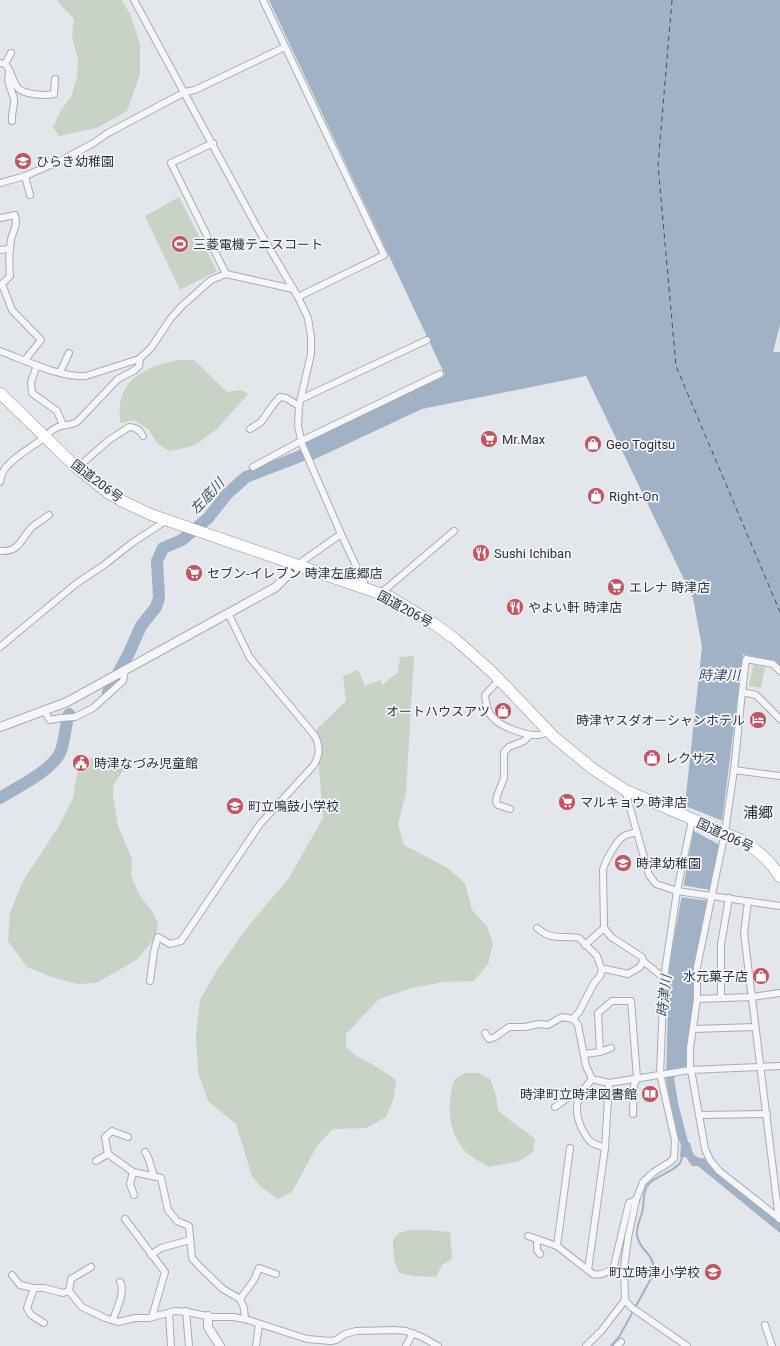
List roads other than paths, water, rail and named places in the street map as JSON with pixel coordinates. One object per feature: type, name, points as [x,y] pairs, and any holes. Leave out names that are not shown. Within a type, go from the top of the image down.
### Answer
[{"type":"highway","name":"国道206号","points":[[0,393],[77,468],[107,492],[122,501],[152,515],[185,527],[390,597],[438,627],[469,651],[548,731],[593,769],[624,790],[692,820],[725,832],[757,850],[771,864],[780,877]]},
{"type":"street","points":[[134,0],[213,143],[257,227],[298,297],[308,318],[312,337],[311,354],[299,406],[298,426],[301,443],[367,589]]},
{"type":"street","points":[[262,0],[384,255],[298,297]]},
{"type":"street","points":[[0,183],[25,176],[62,160],[92,144],[108,133],[185,92],[195,90],[285,47]]},
{"type":"street","points":[[11,53],[3,63],[10,71],[19,89],[46,96],[54,94],[55,79]]},
{"type":"street","points":[[10,71],[8,78],[14,104],[12,121]]},
{"type":"street","points":[[213,143],[171,163],[226,274]]},
{"type":"street","points":[[25,176],[30,195]]},
{"type":"street","points":[[0,218],[15,215],[17,224],[11,238],[10,276],[2,284],[12,310],[41,340],[25,360]]},
{"type":"street","points":[[0,250],[10,249]]},
{"type":"street","points":[[0,350],[37,365],[60,372],[78,376],[86,376],[125,365],[140,358],[150,348],[171,318],[211,280],[226,274],[293,290]]},
{"type":"street","points":[[301,399],[427,340]]},
{"type":"street","points":[[60,372],[69,353]]},
{"type":"street","points":[[0,480],[2,468],[46,437],[54,429],[63,425],[70,425],[77,422],[118,379],[139,366],[140,358]]},
{"type":"street","points":[[37,365],[30,390],[35,397],[56,412],[63,425]]},
{"type":"street","points":[[253,467],[440,374]]},
{"type":"street","points":[[250,429],[261,422],[280,396],[299,406]]},
{"type":"street","points":[[77,468],[109,440],[128,427],[135,428],[141,432],[143,436]]},
{"type":"street","points":[[0,551],[8,551],[21,543],[31,527],[38,524],[49,515]]},
{"type":"street","points":[[0,647],[76,583],[104,566],[132,543],[167,520]]},
{"type":"street","points":[[380,594],[454,531]]},
{"type":"street","points":[[0,727],[67,702],[276,587],[297,565],[341,534]]},
{"type":"street","points":[[150,981],[154,951],[158,937],[170,944],[181,941],[260,824],[314,765],[318,758],[319,745],[315,736],[250,658],[228,613]]},
{"type":"street","points":[[780,671],[773,664],[746,659],[734,770],[725,832],[697,967],[690,1070],[700,1115],[705,1148],[710,1160],[719,1171],[780,1219]]},
{"type":"street","points":[[44,711],[50,720],[74,717],[93,708],[123,681],[128,668]]},
{"type":"street","points":[[499,680],[484,695],[489,712],[496,721],[509,728],[530,735],[538,736],[548,731]]},
{"type":"street","points":[[742,692],[756,695],[780,719]]},
{"type":"street","points":[[510,809],[498,805],[496,802],[504,778],[504,752],[510,747],[524,742],[530,735]]},
{"type":"street","points":[[734,770],[780,776]]},
{"type":"street","points":[[624,790],[649,875],[656,884],[677,891],[780,906]]},
{"type":"street","points":[[686,1346],[631,1307],[625,1300],[624,1266],[636,1200],[643,1182],[674,1158],[675,1140],[661,1074],[664,978],[677,891],[692,820]]},
{"type":"street","points":[[636,832],[623,837],[604,863],[604,928],[611,937],[642,957],[643,961],[664,978]]},
{"type":"street","points":[[721,998],[722,944],[729,898]]},
{"type":"street","points":[[748,901],[744,933],[780,1219]]},
{"type":"street","points":[[538,928],[544,934],[552,937],[579,938],[597,956],[602,970],[600,976],[594,983],[579,1012],[573,1019]]},
{"type":"street","points":[[585,945],[604,928]]},
{"type":"street","points":[[602,970],[606,969],[628,974],[640,967],[643,961]]},
{"type":"street","points":[[696,999],[752,997],[780,993]]},
{"type":"street","points":[[600,1052],[598,1013],[612,1001],[632,1001],[636,1078],[634,1085],[633,1114]]},
{"type":"street","points":[[485,1033],[490,1039],[509,1027],[525,1028],[539,1024],[548,1025],[562,1018],[573,1019],[578,1025],[586,1066],[592,1079]]},
{"type":"street","points":[[693,1029],[755,1027]]},
{"type":"street","points":[[584,1054],[600,1052],[611,1048]]},
{"type":"street","points":[[592,1079],[609,1083],[690,1070],[780,1066]]},
{"type":"street","points":[[592,1079],[584,1088],[576,1106],[577,1117],[582,1129],[591,1142],[606,1148]]},
{"type":"street","points":[[588,1270],[606,1148],[609,1083]]},
{"type":"street","points":[[555,1107],[577,1091],[584,1088]]},
{"type":"street","points":[[700,1115],[767,1114]]},
{"type":"street","points":[[128,1137],[112,1131],[105,1136],[108,1154],[133,1172],[161,1178],[168,1210],[177,1221],[189,1226],[192,1258],[223,1289],[240,1299],[244,1308],[245,1319]]},
{"type":"street","points":[[557,1246],[570,1148]]},
{"type":"street","points":[[145,1152],[154,1176]]},
{"type":"street","points":[[96,1161],[108,1154]]},
{"type":"street","points":[[133,1172],[130,1184],[134,1195]]},
{"type":"street","points":[[528,1236],[557,1246],[596,1275],[608,1272],[614,1266],[629,1203],[636,1200]]},
{"type":"street","points":[[125,1219],[165,1272],[152,1317]]},
{"type":"street","points":[[537,1239],[537,1250],[540,1254]]},
{"type":"street","points":[[152,1254],[161,1248],[190,1240]]},
{"type":"street","points":[[91,1267],[71,1279],[69,1291],[82,1307],[118,1322],[135,1318],[152,1317],[169,1312],[186,1311],[208,1316],[245,1319],[307,1339],[331,1341],[336,1343],[345,1334],[363,1330],[394,1330],[406,1331],[438,1346]]},
{"type":"street","points":[[240,1299],[254,1280],[259,1268],[276,1274]]},
{"type":"street","points":[[12,1275],[20,1285],[34,1288],[44,1288],[63,1293],[69,1291]]},
{"type":"street","points":[[113,1320],[122,1292],[122,1285],[120,1282]]},
{"type":"street","points":[[34,1288],[27,1308],[31,1315],[44,1323]]},
{"type":"street","points":[[586,1346],[602,1330],[625,1300]]},
{"type":"street","points":[[186,1311],[189,1346]]},
{"type":"street","points":[[169,1312],[171,1346]]},
{"type":"street","points":[[208,1316],[208,1328],[220,1346]]},
{"type":"street","points":[[256,1346],[259,1324]]},
{"type":"street","points":[[765,1325],[772,1346]]},
{"type":"street","points":[[406,1346],[413,1334]]},
{"type":"water","name":"時津川","points":[[269,0],[780,0],[780,325],[773,352],[780,352],[780,666],[774,661],[743,654],[719,846],[695,967],[694,1000],[688,1042],[687,1065],[674,1078],[678,1103],[688,1142],[690,1143],[693,1154],[699,1158],[708,1159],[718,1173],[780,1222],[780,1233],[698,1166],[692,1166],[686,1157],[680,1157],[681,1145],[676,1131],[666,1080],[669,966],[693,834],[685,804],[702,647],[693,598],[586,376],[422,409],[313,460],[304,441],[445,375]]},
{"type":"waterway","name":"左底川","points":[[108,692],[129,653],[141,626],[156,607],[159,598],[157,561],[163,548],[182,540],[208,518],[227,494],[246,477],[318,448]]},
{"type":"waterway","name":"左底川","points":[[0,798],[42,772],[56,760],[62,749],[69,714]]},
{"type":"waterway","points":[[611,1346],[619,1337],[654,1273],[654,1266],[650,1256],[641,1246],[637,1235],[644,1194],[650,1182],[672,1170],[680,1163],[683,1154]]},
{"type":"place","name":"ひらき幼稚園","points":[[23,161]]},
{"type":"place","name":"三菱電機テニスコート","points":[[180,244]]},
{"type":"place","name":"Mr.Max","points":[[489,439]]},
{"type":"place","name":"Geo Togitsu","points":[[593,444]]},
{"type":"place","name":"Right-On","points":[[596,496]]},
{"type":"place","name":"Sushi Ichiban","points":[[481,553]]},
{"type":"place","name":"セブン-イレブン 時津左底郷店","points":[[194,573]]},
{"type":"place","name":"エレナ 時津店","points":[[616,587]]},
{"type":"place","name":"やよい軒 時津店","points":[[515,607]]},
{"type":"place","name":"オートハウスアツ","points":[[503,711]]},
{"type":"place","name":"時津ヤスダオーシャンホテル","points":[[758,720]]},
{"type":"place","name":"レクサス","points":[[652,758]]},
{"type":"place","name":"時津なづみ児童館","points":[[81,763]]},
{"type":"place","name":"マルキョウ 時津店","points":[[567,802]]},
{"type":"place","name":"町立鳴鼓小学校","points":[[235,806]]},
{"type":"place","name":"時津幼稚園","points":[[623,863]]},
{"type":"place","name":"水元菓子店","points":[[761,976]]},
{"type":"place","name":"時津町立時津図書館","points":[[650,1094]]},
{"type":"place","name":"町立時津小学校","points":[[713,1272]]},
{"type":"district","name":"浦郷","points":[[758,813]]}]
